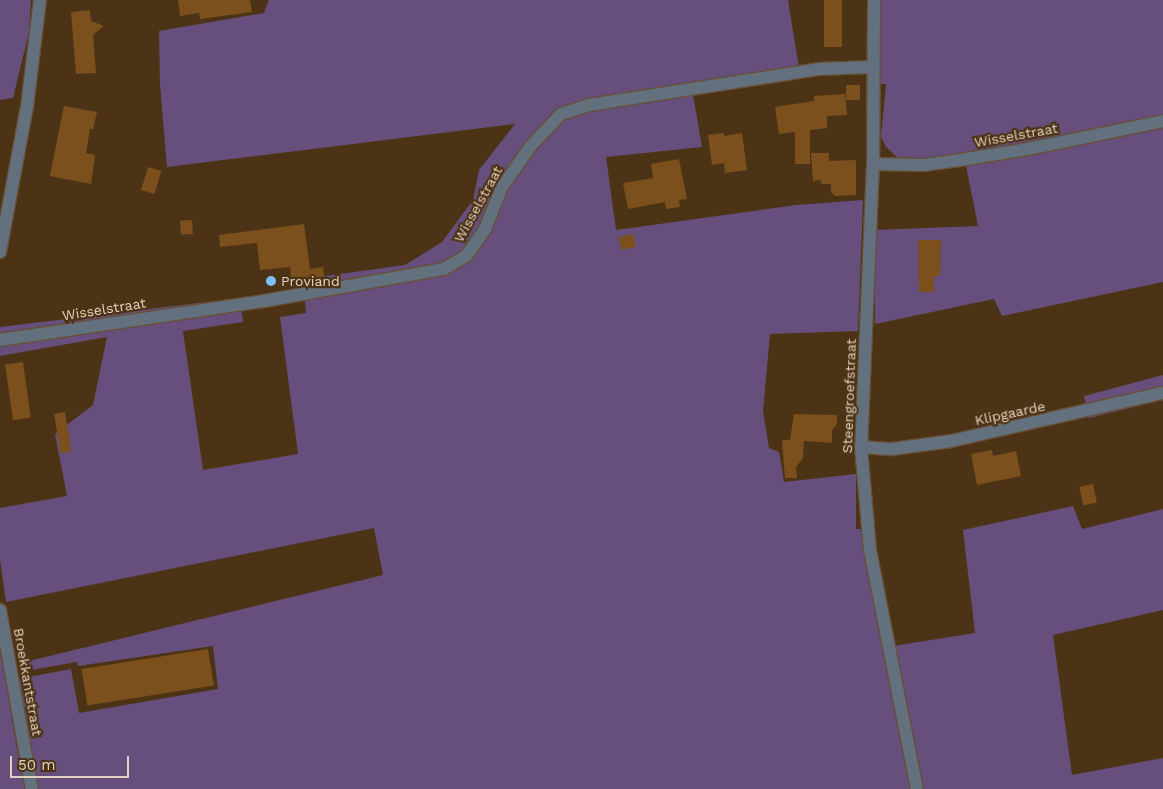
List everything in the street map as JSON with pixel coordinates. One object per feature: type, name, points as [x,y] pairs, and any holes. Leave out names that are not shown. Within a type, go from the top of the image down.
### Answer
[{"type":"street","points":[[0,252],[27,107],[40,0]]},
{"type":"street","name":"Steengroefstraat","points":[[874,0],[873,164],[861,447],[870,550],[917,789]]},
{"type":"street","name":"Wisselstraat","points":[[0,340],[264,300],[444,269],[467,255],[485,229],[502,187],[530,147],[561,114],[589,105],[818,69],[874,67]]},
{"type":"street","name":"Wisselstraat","points":[[873,164],[924,165],[954,161],[1028,149],[1163,121]]},
{"type":"street","name":"Klipgaarde","points":[[861,447],[892,448],[951,441],[1163,393]]},
{"type":"street","name":"Broekkantstraat","points":[[0,610],[32,789]]},
{"type":"shaded area","points":[[0,0],[31,0],[29,32],[13,98],[0,100]]},
{"type":"shaded area","points":[[269,0],[788,0],[799,68],[691,83],[702,147],[606,157],[616,230],[796,205],[863,200],[858,331],[770,334],[763,411],[769,448],[779,452],[784,482],[856,474],[856,529],[865,529],[866,563],[887,647],[975,633],[963,530],[1073,506],[1082,529],[1163,509],[1163,610],[1053,635],[1072,775],[1163,758],[1163,789],[38,789],[18,679],[71,669],[79,713],[218,689],[213,646],[78,666],[77,662],[20,672],[21,665],[25,662],[383,575],[374,528],[6,602],[0,560],[0,508],[67,496],[55,434],[93,405],[107,337],[0,356],[0,327],[240,298],[243,322],[183,331],[203,470],[298,454],[280,317],[306,313],[304,290],[326,287],[325,276],[405,265],[442,242],[473,200],[479,170],[515,124],[167,167],[160,85],[159,31],[264,13]]},
{"type":"shaded area","points":[[877,0],[1163,0],[1163,282],[1002,316],[994,299],[875,324],[875,230],[978,226],[967,171],[966,156],[927,162],[898,158],[886,147],[881,137],[886,84],[877,84]]},
{"type":"shaded area","points":[[1163,375],[1163,400],[1089,418],[1084,396]]},
{"type":"shaded area","points":[[0,649],[18,755],[25,789],[0,789]]},
{"type":"building","points":[[178,0],[250,0],[252,12],[200,19],[199,13],[180,16]]},
{"type":"building","points":[[824,0],[842,0],[842,47],[824,47]]},
{"type":"building","points":[[90,10],[91,21],[104,26],[93,35],[96,73],[76,74],[71,12]]},
{"type":"building","points":[[846,85],[860,85],[860,100],[846,100]]},
{"type":"building","points":[[845,94],[847,115],[827,116],[827,128],[810,130],[810,164],[795,164],[795,132],[779,134],[775,107],[814,101],[814,96]]},
{"type":"building","points":[[64,106],[97,112],[93,129],[90,129],[86,153],[95,155],[91,184],[50,176]]},
{"type":"building","points":[[724,133],[724,136],[742,133],[747,170],[725,173],[724,163],[712,165],[708,135]]},
{"type":"building","points":[[811,153],[829,153],[829,161],[856,160],[856,195],[835,196],[831,192],[831,184],[821,184],[821,180],[813,181]]},
{"type":"building","points":[[679,159],[687,199],[679,200],[680,207],[666,209],[665,202],[628,209],[623,183],[653,178],[651,164]]},
{"type":"building","points":[[148,167],[161,171],[154,194],[141,190]]},
{"type":"building","points":[[192,220],[193,234],[181,235],[180,221]]},
{"type":"building","points":[[304,224],[310,269],[323,267],[325,282],[292,287],[290,267],[260,270],[257,243],[220,247],[219,235]]},
{"type":"building","points":[[633,234],[636,247],[621,250],[618,237]]},
{"type":"building","points":[[918,240],[941,240],[940,276],[934,276],[934,292],[919,292]]},
{"type":"building","points":[[23,362],[31,417],[13,420],[5,365]]},
{"type":"building","points":[[65,412],[71,452],[60,453],[54,414]]},
{"type":"building","points":[[794,414],[837,415],[837,424],[832,430],[832,443],[804,441],[803,458],[796,467],[797,478],[785,478],[782,440],[790,440]]},
{"type":"building","points":[[992,450],[993,456],[1016,451],[1021,476],[977,485],[971,454]]},
{"type":"building","points":[[1093,484],[1097,503],[1083,505],[1079,487]]},
{"type":"building","points":[[208,649],[214,686],[87,706],[82,669]]},
{"type":"place","name":"Proviand","points":[[271,281]]}]
